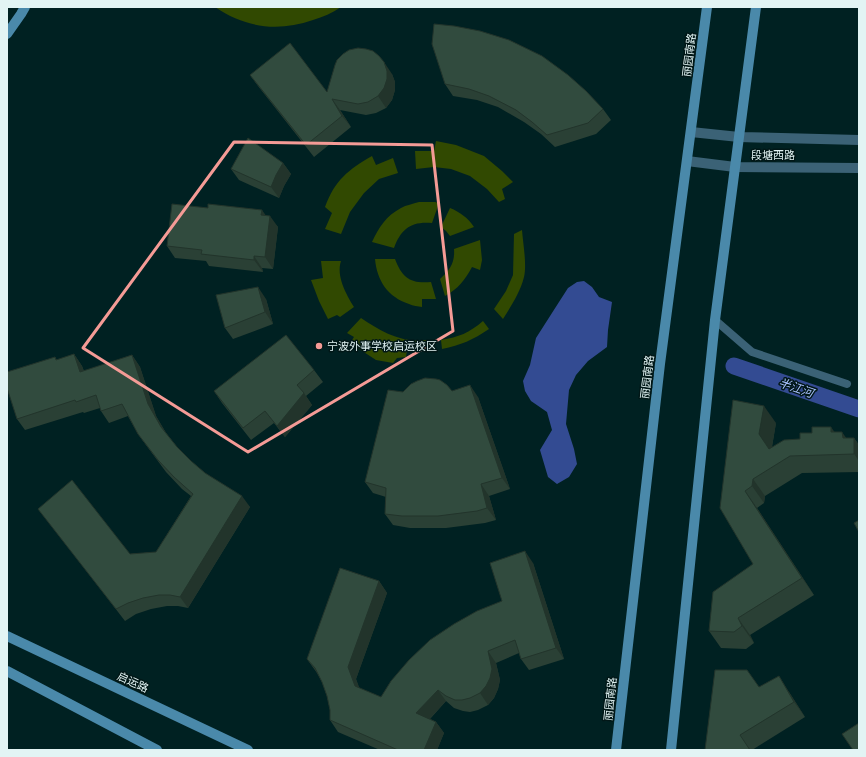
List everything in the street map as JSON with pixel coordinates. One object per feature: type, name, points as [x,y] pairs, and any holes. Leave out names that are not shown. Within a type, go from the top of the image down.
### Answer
[{"type":"main road","points":[[7,34],[25,7]]},
{"type":"main road","name":"丽园南路","points":[[616,750],[660,364],[707,7]]},
{"type":"main road","points":[[671,750],[715,320],[756,7]]},
{"type":"main road","name":"启运路","points":[[7,636],[248,750]]},
{"type":"main road","points":[[7,671],[157,750]]},
{"type":"street","name":"段塘西路","points":[[691,132],[739,137],[859,140]]},
{"type":"street","name":"段塘西路","points":[[687,161],[735,167],[859,168]]},
{"type":"lane","points":[[715,320],[752,352],[847,384]]},
{"type":"highlighted area","points":[[234,142],[432,145],[453,331],[248,452],[83,348]]},
{"type":"green space","points":[[215,7],[341,7],[327,15],[300,24],[275,27],[250,24],[238,20]]},
{"type":"green space","points":[[436,141],[456,145],[484,156],[502,171],[513,182],[502,189],[505,199],[499,202],[487,189],[470,176],[451,169],[434,167],[416,169],[415,151],[434,151]]},
{"type":"green space","points":[[372,156],[376,165],[393,158],[398,173],[379,179],[364,193],[350,212],[341,234],[325,229],[332,213],[325,207],[333,190],[349,171]]},
{"type":"green space","points":[[419,202],[439,203],[432,223],[418,223],[408,228],[400,236],[394,248],[372,242],[377,231],[387,218],[403,207]]},
{"type":"green space","points":[[450,208],[464,216],[474,227],[450,236],[441,227]]},
{"type":"green space","points":[[522,230],[525,260],[524,277],[518,294],[503,319],[494,309],[506,291],[513,275],[514,234]]},
{"type":"green space","points":[[480,240],[482,260],[480,270],[472,267],[461,284],[445,296],[440,279],[447,272],[453,262],[454,249]]},
{"type":"green space","points":[[375,259],[395,259],[401,271],[408,278],[418,282],[431,282],[436,299],[422,299],[422,307],[411,305],[395,297],[381,281]]},
{"type":"green space","points":[[321,261],[341,261],[341,279],[345,291],[354,307],[340,317],[337,315],[328,319],[311,280],[323,278]]},
{"type":"green space","points":[[361,318],[384,332],[401,338],[418,341],[427,340],[425,350],[407,349],[406,357],[397,358],[393,363],[376,360],[350,343],[354,337],[347,333]]},
{"type":"green space","points":[[483,321],[489,329],[467,342],[442,349],[441,340],[464,334]]},
{"type":"water","points":[[584,281],[592,287],[599,297],[612,302],[607,347],[588,361],[576,375],[569,390],[566,424],[577,464],[569,477],[557,484],[548,477],[540,450],[552,430],[547,412],[531,401],[525,391],[523,381],[530,365],[536,338],[568,288],[577,282]]},
{"type":"building","points":[[434,24],[480,31],[509,40],[542,56],[568,75],[603,109],[588,123],[547,135],[516,110],[489,96],[469,89],[445,84],[432,44]]},
{"type":"building","points":[[290,43],[327,92],[337,60],[343,54],[349,50],[358,48],[373,51],[384,62],[387,71],[387,79],[384,88],[378,96],[368,102],[358,104],[332,99],[342,116],[306,145],[250,75]]},
{"type":"building","points":[[248,138],[283,163],[271,187],[231,169]]},
{"type":"building","points":[[172,204],[208,208],[208,204],[262,210],[261,215],[270,216],[265,257],[254,256],[254,260],[201,254],[202,250],[167,246]]},
{"type":"building","points":[[258,287],[265,312],[225,328],[216,295]]},
{"type":"building","points":[[286,335],[314,370],[297,385],[304,393],[277,426],[265,411],[243,428],[214,391]]},
{"type":"building","points":[[74,354],[80,372],[132,355],[148,404],[161,427],[177,447],[205,473],[242,496],[180,597],[159,595],[143,598],[116,609],[38,509],[72,480],[130,554],[156,552],[193,494],[158,460],[138,434],[122,404],[101,411],[96,395],[76,402],[75,400],[17,419],[7,388],[7,372],[55,357],[56,360]]},
{"type":"building","points":[[425,378],[440,380],[452,391],[470,385],[502,478],[481,484],[487,508],[477,511],[438,516],[402,516],[385,514],[386,488],[365,482],[388,390],[403,392],[411,384]]},
{"type":"building","points":[[733,400],[764,406],[759,434],[769,449],[784,440],[800,439],[800,433],[812,433],[812,427],[831,427],[831,432],[842,432],[843,438],[854,438],[854,454],[790,456],[753,479],[752,486],[745,491],[802,578],[738,618],[742,626],[734,632],[709,631],[713,592],[753,564],[720,508]]},
{"type":"building","points":[[859,520],[859,532],[854,523]]},
{"type":"building","points":[[525,551],[556,648],[521,659],[515,640],[488,651],[492,669],[486,686],[480,693],[470,698],[455,700],[438,690],[416,713],[436,722],[424,750],[398,750],[330,720],[330,710],[322,682],[315,668],[307,659],[340,568],[379,581],[348,667],[355,686],[381,697],[391,681],[409,660],[430,640],[477,611],[502,601],[490,563]]},
{"type":"building","points":[[715,670],[747,670],[759,687],[779,676],[794,702],[740,735],[750,750],[705,750]]},
{"type":"building","points":[[859,723],[859,750],[853,750],[842,734]]},
{"type":"waterway","name":"半江河","points":[[734,366],[859,409]]},
{"type":"place","name":"宁波外事学校启运校区","points":[[319,346]]}]
